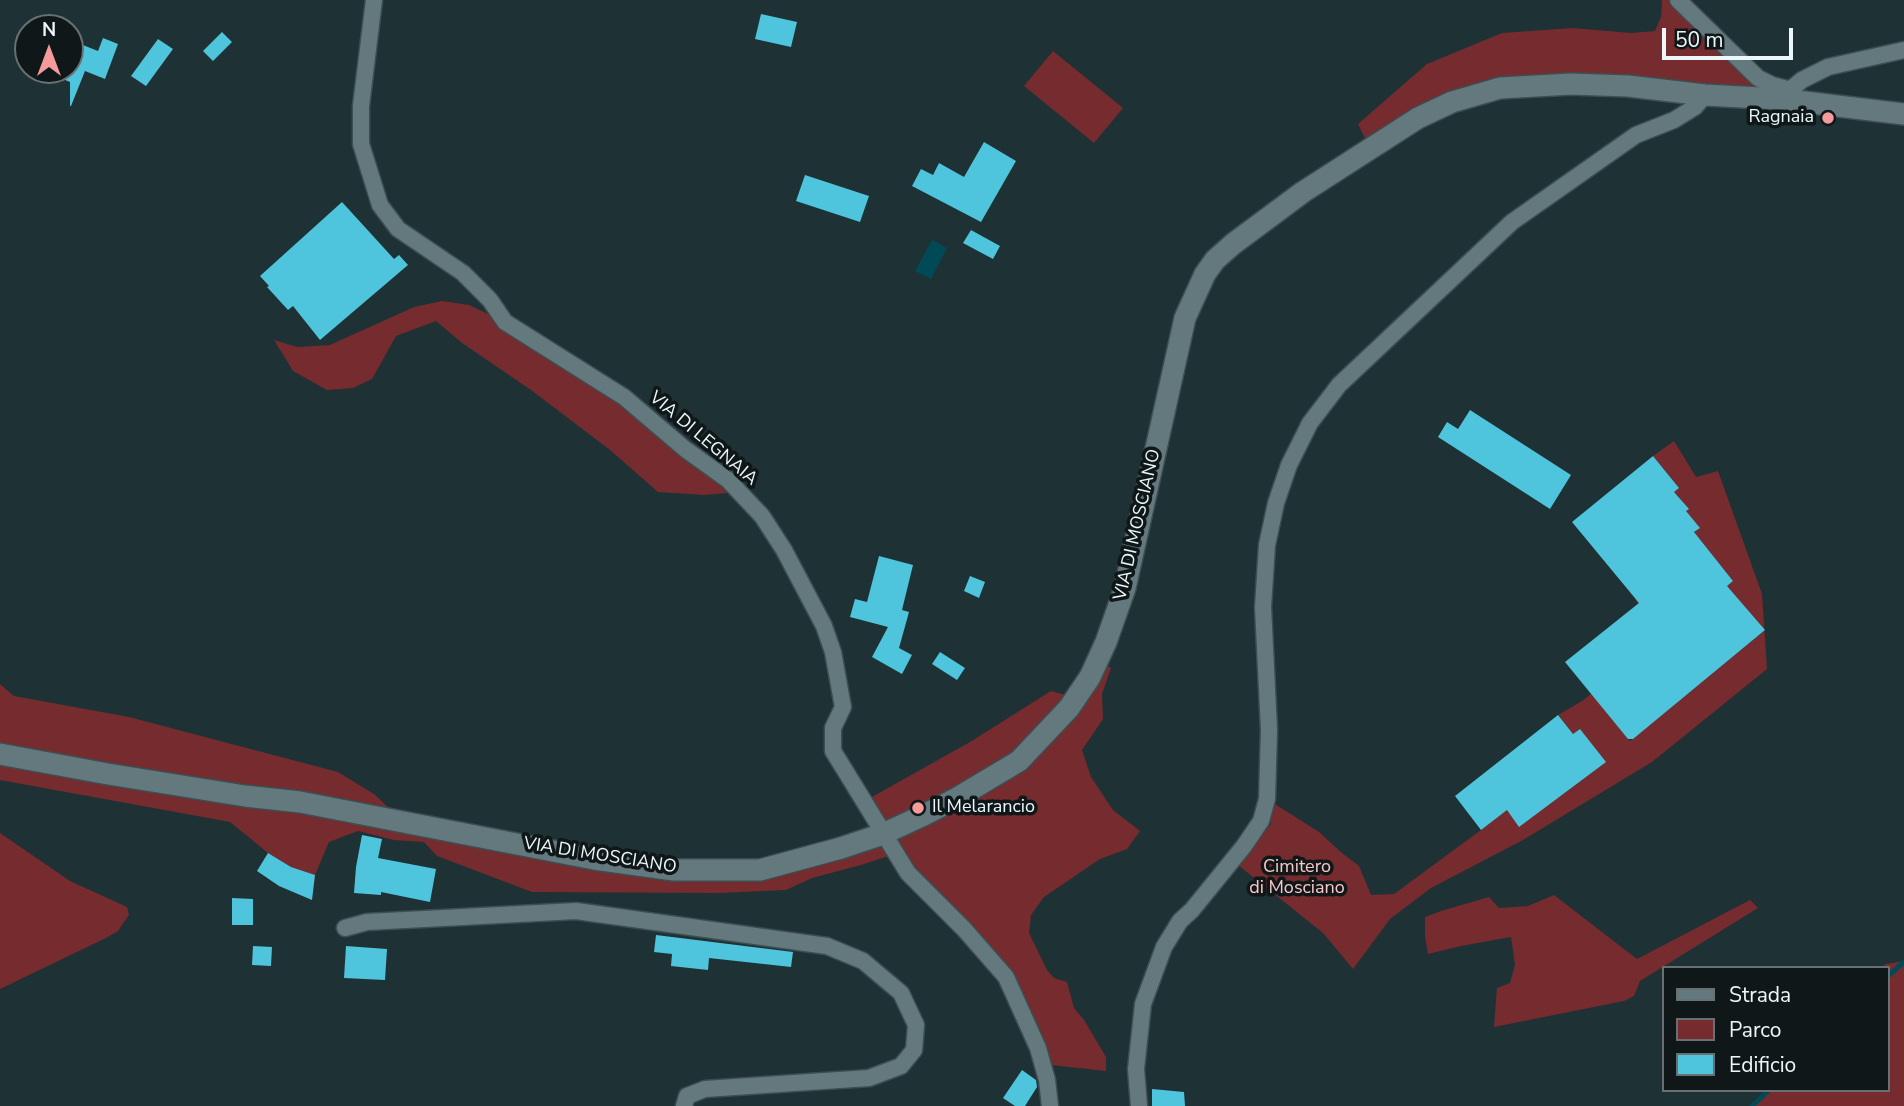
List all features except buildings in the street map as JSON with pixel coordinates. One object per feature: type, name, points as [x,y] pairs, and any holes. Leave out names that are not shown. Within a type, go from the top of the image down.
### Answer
[{"type":"main road","name":"VIA DI MOSCIANO","points":[[0,754],[231,794],[300,802],[594,859],[674,870],[760,870],[841,849],[883,834],[957,798],[1019,761],[1069,708],[1090,677],[1125,588],[1185,318],[1205,274],[1215,260],[1303,192],[1418,118],[1452,102],[1500,88],[1571,84],[1628,86],[1705,95],[1785,94],[1904,114]]},
{"type":"street","name":"VIA DI LEGNAIA","points":[[374,0],[361,106],[361,144],[380,205],[398,229],[463,273],[490,300],[505,322],[624,397],[685,449],[728,480],[762,516],[784,550],[824,626],[833,652],[843,707],[833,729],[833,751],[908,873],[964,929],[1006,977],[1038,1048],[1047,1080],[1050,1106]]},
{"type":"street","points":[[1678,0],[1758,78],[1785,94],[1802,80],[1828,67],[1904,50]]},
{"type":"street","points":[[1139,1106],[1136,1069],[1143,1004],[1164,947],[1180,921],[1244,846],[1261,821],[1266,800],[1269,730],[1263,607],[1267,545],[1276,503],[1289,465],[1310,423],[1339,384],[1512,222],[1636,135],[1674,120],[1695,107],[1705,95]]},
{"type":"street","points":[[345,928],[367,922],[576,911],[781,938],[827,946],[863,961],[901,993],[916,1025],[914,1050],[901,1066],[869,1078],[705,1089],[687,1096],[684,1106]]},
{"type":"green space","points":[[1662,0],[1678,0],[1758,78],[1791,90],[1500,88],[1370,148],[1358,124],[1427,64],[1502,33],[1573,28],[1631,33],[1655,31],[1661,17]]},
{"type":"green space","points":[[1053,51],[1123,108],[1094,143],[1024,86]]},
{"type":"green space","points":[[442,301],[469,305],[505,322],[624,397],[739,492],[704,495],[658,492],[610,450],[531,390],[462,343],[436,321],[396,336],[372,379],[353,388],[327,390],[293,371],[274,340],[297,347],[330,345],[414,307]]},
{"type":"green space","name":"Cimitero di Mosciano","points":[[1674,441],[1696,477],[1718,471],[1762,594],[1767,669],[1652,762],[1523,840],[1431,888],[1390,919],[1353,969],[1323,933],[1238,865],[1271,824],[1267,799],[1319,832],[1359,866],[1371,895],[1394,894],[1591,744],[1580,729],[1573,734],[1558,715],[1582,701],[1733,581],[1707,549],[1638,604],[1635,599],[1701,543],[1694,533],[1699,528],[1689,516],[1617,577],[1613,571],[1688,509],[1677,495],[1601,556],[1598,554],[1679,488],[1653,456]],"holes":[[[1733,593],[1764,631],[1630,741],[1599,703]]]},
{"type":"green space","points":[[1098,660],[1111,668],[1102,694],[1103,719],[1082,750],[1091,777],[1113,810],[1140,831],[1127,849],[1100,859],[1044,897],[1031,915],[1029,933],[1047,970],[1054,978],[1067,982],[1074,1008],[1106,1057],[1106,1071],[1042,1064],[1006,977],[895,854],[812,878],[786,890],[719,893],[532,892],[437,856],[424,842],[394,840],[358,831],[329,842],[315,875],[291,867],[268,853],[230,822],[0,780],[0,684],[14,696],[129,717],[338,772],[374,794],[403,821],[594,859],[760,870],[883,834],[863,802],[970,742],[1051,691],[1076,698]]},
{"type":"green space","points":[[0,833],[70,881],[127,907],[129,915],[118,931],[106,938],[0,989]]},
{"type":"green space","points":[[1554,895],[1637,959],[1750,900],[1758,908],[1640,981],[1634,996],[1624,1001],[1494,1027],[1497,988],[1510,983],[1515,965],[1511,937],[1428,954],[1425,917],[1489,897],[1499,908],[1528,906]]},
{"type":"green space","points":[[1904,961],[1904,1106],[1752,1106],[1767,1092],[1890,1092],[1890,966],[1884,966]]},
{"type":"water","points":[[932,240],[947,248],[931,279],[915,271]]},
{"type":"waterway","points":[[1890,974],[1904,962]]},
{"type":"waterway","points":[[1752,1106],[1767,1092]]},
{"type":"place","name":"Ragnaia","points":[[1828,118]]},
{"type":"place","name":"Il Melarancio","points":[[918,808]]}]
